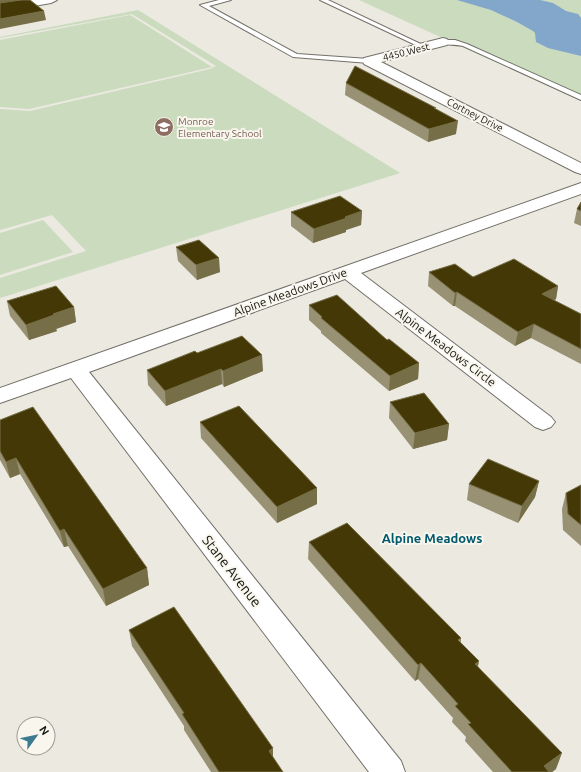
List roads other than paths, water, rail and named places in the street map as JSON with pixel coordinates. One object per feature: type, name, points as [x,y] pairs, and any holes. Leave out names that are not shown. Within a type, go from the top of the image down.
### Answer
[{"type":"street","points":[[0,9],[51,0]]},
{"type":"street","name":"4450 West","points":[[369,61],[443,42]]},
{"type":"street","name":"Cortney Drive","points":[[369,61],[581,169]]},
{"type":"street","name":"Alpine Meadows Drive","points":[[0,396],[581,188]]},
{"type":"street","name":"Alpine Meadows Circle","points":[[348,272],[544,422]]},
{"type":"street","name":"Stane Avenue","points":[[76,369],[389,772]]},
{"type":"lane","points":[[228,0],[203,5],[295,56],[369,61]]},
{"type":"lane","points":[[323,0],[424,47]]},
{"type":"lane","points":[[443,42],[455,42],[466,46],[581,98]]},
{"type":"water","points":[[457,0],[540,0],[553,3],[566,11],[578,14],[581,18],[581,56],[548,48],[536,42],[535,33],[533,31],[517,22],[491,10]]},
{"type":"place","name":"Monroe Elementary School","points":[[164,127]]},
{"type":"district","name":"Alpine Meadows","points":[[432,538]]}]
